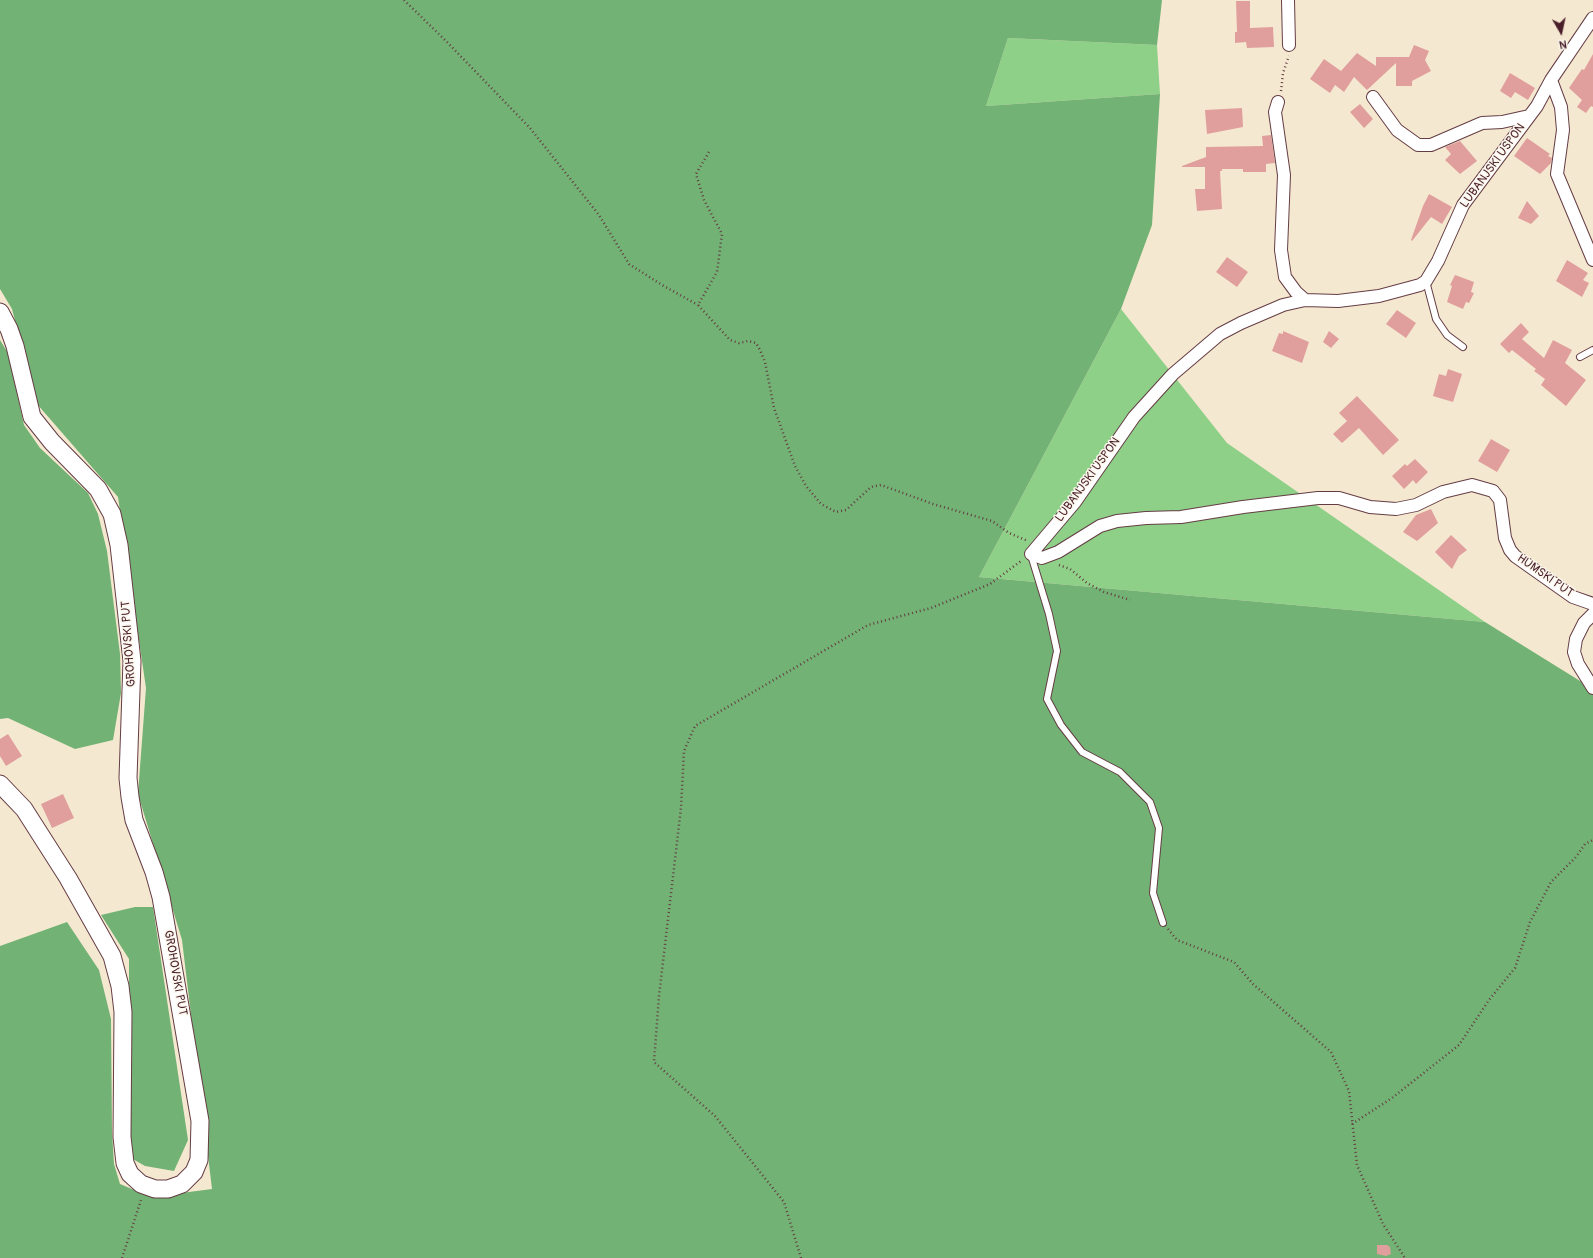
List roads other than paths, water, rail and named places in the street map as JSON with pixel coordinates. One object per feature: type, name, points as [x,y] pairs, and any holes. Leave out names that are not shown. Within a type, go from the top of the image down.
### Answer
[{"type":"main road","name":"GROHOVSKI PUT","points":[[0,312],[9,329],[15,346],[32,416],[52,442],[98,489],[112,514],[119,545],[132,661],[128,778],[130,797],[134,820],[154,872],[161,897],[193,1073],[200,1129],[199,1160],[194,1172],[182,1184],[168,1189],[155,1189],[141,1184],[130,1174],[125,1163],[122,1137],[123,1012],[120,986],[112,956],[68,878],[24,809],[0,784]]},
{"type":"street","points":[[1288,0],[1289,45]]},
{"type":"street","name":"LUBANJSKI USPON","points":[[1037,552],[1075,502],[1134,417],[1172,374],[1220,334],[1241,323],[1283,305],[1305,300],[1338,301],[1378,296],[1420,285],[1426,281],[1438,261],[1463,205],[1537,106],[1551,80],[1593,18]]},
{"type":"street","points":[[1551,80],[1561,107],[1563,130],[1557,174],[1593,260]]},
{"type":"street","name":"LUBANJSKI USPON","points":[[1373,97],[1397,130],[1418,145],[1431,145],[1482,123],[1502,122],[1529,116]]},
{"type":"street","points":[[1278,102],[1276,112],[1284,174],[1282,256],[1285,277],[1296,292],[1305,300]]},
{"type":"street","name":"HUMSKI PUT","points":[[1037,552],[1058,552],[1100,526],[1117,521],[1146,518],[1181,518],[1243,507],[1318,498],[1339,498],[1370,507],[1396,509],[1460,487],[1472,485],[1493,491],[1500,500],[1505,538],[1510,550],[1515,556],[1573,597],[1593,604]]},
{"type":"street","points":[[1593,614],[1584,623],[1576,639],[1574,652],[1578,664],[1593,688]]},
{"type":"lane","points":[[1426,281],[1436,319],[1447,335],[1464,347]]},
{"type":"lane","points":[[1580,357],[1593,350]]},
{"type":"lane","points":[[1037,552],[1057,651],[1047,699],[1061,725],[1082,752],[1120,772],[1150,802],[1158,828],[1153,893],[1163,923]]}]
